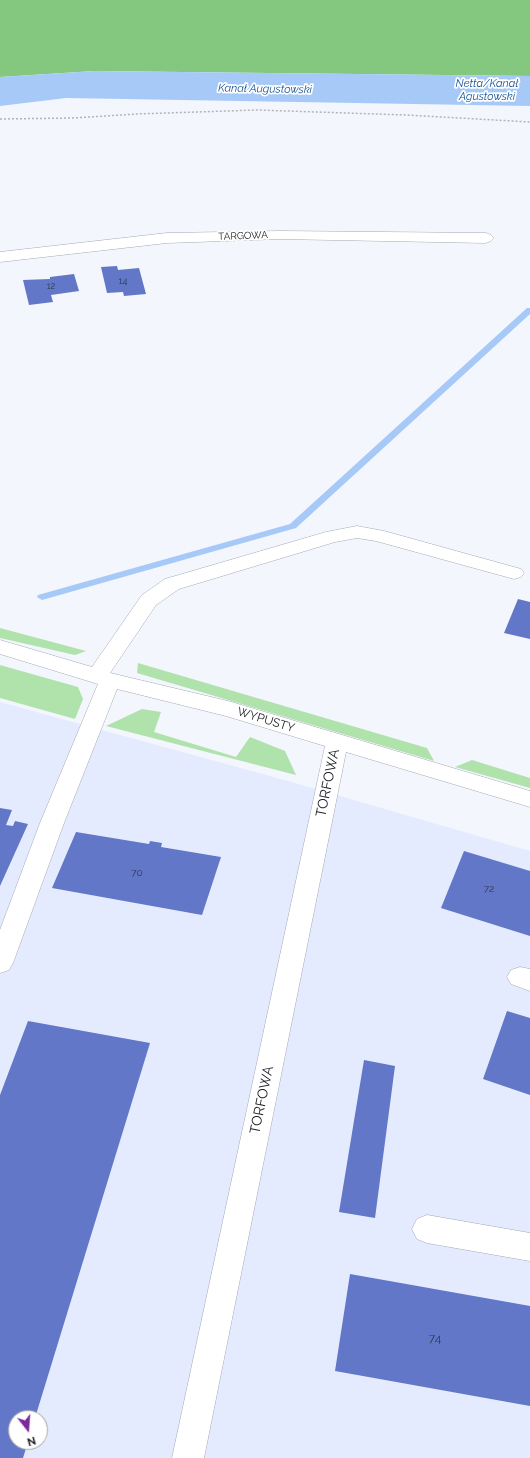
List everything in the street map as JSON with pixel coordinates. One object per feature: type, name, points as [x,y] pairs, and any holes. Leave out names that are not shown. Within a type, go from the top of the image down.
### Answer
[{"type":"street","name":"TARGOWA","points":[[0,257],[168,238],[280,234],[486,238]]},
{"type":"street","points":[[0,963],[52,823],[103,678],[149,600],[172,584],[333,536],[357,532],[377,535],[514,573]]},
{"type":"street","name":"WYPUSTY","points":[[0,647],[103,678],[228,709],[530,799]]},
{"type":"street","name":"TORFOWA","points":[[188,1458],[337,742]]},
{"type":"street","points":[[428,1229],[530,1247]]},
{"type":"path","points":[[0,119],[74,118],[136,114],[257,110],[406,115],[530,122]]},
{"type":"shaded area","points":[[0,702],[288,781],[530,851],[530,1458],[0,1458]]},
{"type":"green space","points":[[0,0],[530,0],[530,76],[95,71],[0,77]]},
{"type":"green space","points":[[0,628],[86,651],[75,655],[0,638]]},
{"type":"green space","points":[[138,663],[427,748],[434,761],[137,673]]},
{"type":"green space","points":[[0,665],[78,687],[83,699],[75,719],[0,698]]},
{"type":"green space","points":[[142,709],[161,712],[154,732],[236,757],[250,737],[285,751],[296,775],[106,726]]},
{"type":"green space","points":[[472,760],[530,778],[530,788],[455,767]]},
{"type":"water","name":"Netta/Kanał Agustowski","points":[[95,71],[530,76],[530,106],[66,98],[0,106],[0,77]]},
{"type":"building","points":[[117,266],[118,270],[139,268],[146,294],[124,296],[123,292],[107,293],[101,267]]},
{"type":"building","points":[[74,274],[79,291],[51,295],[53,302],[29,305],[23,280],[50,279],[50,277]]},
{"type":"building","points":[[518,599],[530,602],[530,639],[504,633]]},
{"type":"building","points":[[0,808],[12,810],[6,825],[13,826],[15,821],[28,824],[0,886]]},
{"type":"building","points":[[76,832],[149,844],[150,841],[162,843],[161,847],[221,857],[202,915],[52,888]]},
{"type":"building","points":[[464,851],[530,871],[530,936],[441,908]]},
{"type":"building","points":[[507,1011],[530,1018],[530,1095],[483,1079]]},
{"type":"building","points":[[28,1021],[150,1043],[37,1410],[8,1410],[8,1450],[26,1450],[23,1458],[0,1458],[0,1095]]},
{"type":"building","points":[[364,1060],[395,1066],[375,1218],[339,1212]]},
{"type":"building","points":[[350,1274],[530,1306],[530,1406],[335,1371]]},
{"type":"waterway","points":[[42,597],[293,526],[530,310]]},
{"type":"water label","name":"Kanał Augustowski","points":[[265,89]]}]
